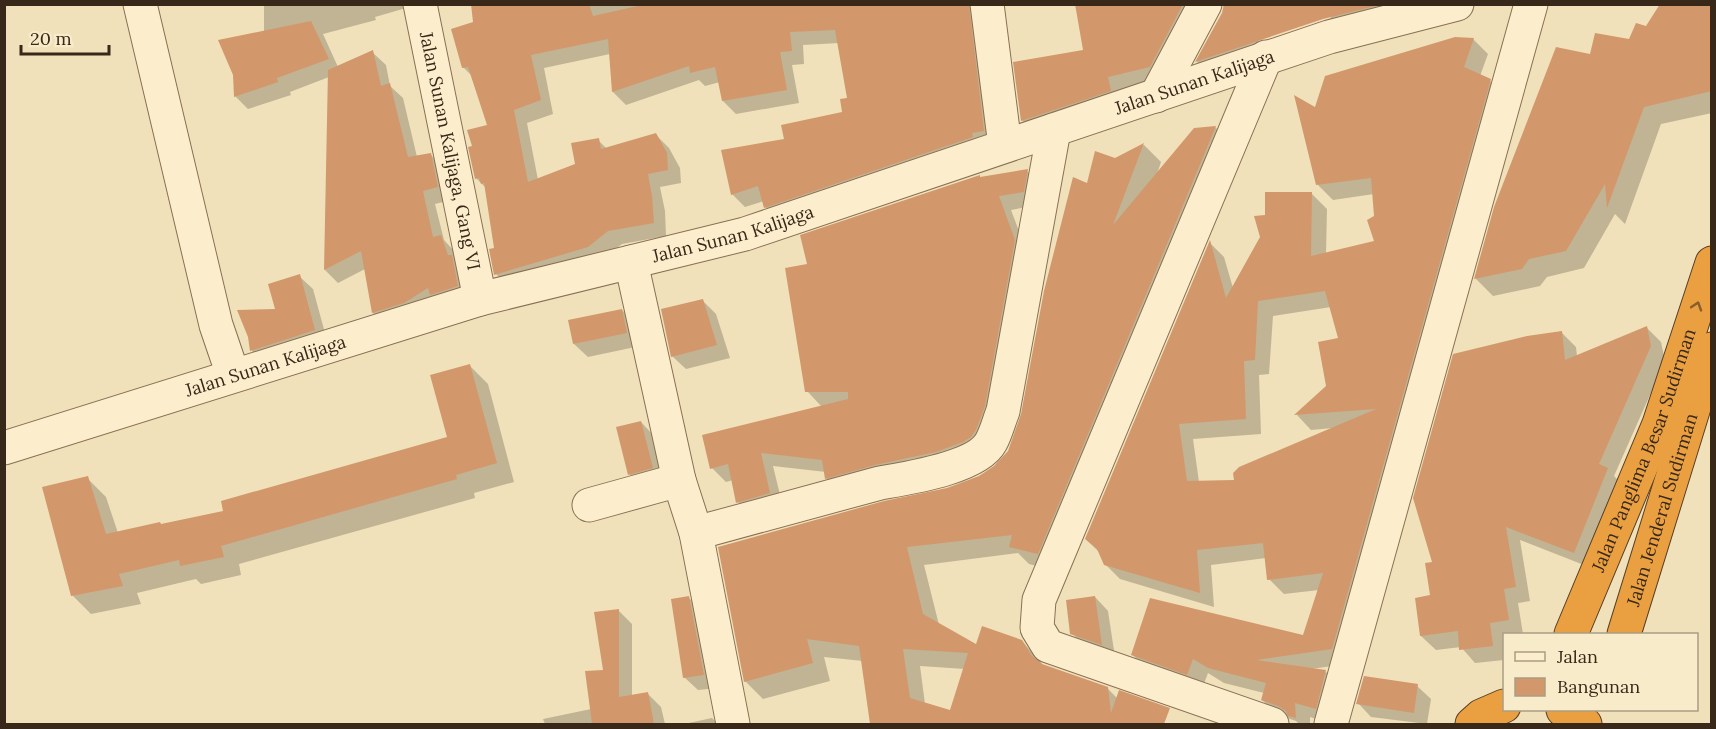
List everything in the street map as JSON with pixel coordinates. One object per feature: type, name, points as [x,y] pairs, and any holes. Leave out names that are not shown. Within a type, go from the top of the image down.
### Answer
[{"type":"highway","name":"Jalan Panglima Besar Sudirman","points":[[1571,633],[1659,424],[1712,263]]},
{"type":"highway","name":"Jalan Jenderal Sudirman","points":[[1624,633],[1712,349]]},
{"type":"highway","points":[[1472,724],[1481,716],[1503,706]]},
{"type":"street","points":[[140,4],[216,325],[233,375]]},
{"type":"street","name":"Jalan Sunan Kalijaga, Gang VI","points":[[420,4],[480,299]]},
{"type":"street","points":[[987,4],[1005,146]]},
{"type":"street","points":[[1156,96],[1205,4]]},
{"type":"street","name":"Jalan Sunan Kalijaga","points":[[4,448],[480,299],[744,234],[1266,57],[1329,37],[1457,4]]},
{"type":"street","points":[[1331,724],[1531,4]]},
{"type":"street","points":[[1266,57],[1039,600],[1037,628],[1048,646],[1272,724]]},
{"type":"street","points":[[696,533],[880,483],[963,464],[990,444],[1003,411],[1054,130]]},
{"type":"street","points":[[631,262],[679,480],[696,533],[733,724]]},
{"type":"street","points":[[589,504],[679,480]]},
{"type":"building","points":[[471,4],[589,4],[593,16],[647,4],[969,4],[984,131],[972,133],[973,137],[764,208],[758,186],[731,195],[721,150],[784,139],[781,125],[842,112],[840,99],[847,98],[835,30],[790,32],[792,51],[780,52],[787,90],[722,101],[715,67],[690,73],[689,66],[612,92],[608,39],[531,55],[541,100],[514,110],[528,182],[575,164],[571,143],[599,138],[601,149],[656,133],[667,153],[668,170],[648,174],[654,223],[608,231],[588,247],[494,275],[489,249],[494,248],[484,183],[481,184],[479,178],[475,179],[468,147],[472,146],[467,130],[487,125],[468,67],[462,68],[451,29],[473,22]]},
{"type":"building","points":[[1075,4],[1183,4],[1150,67],[1108,77],[1111,91],[1021,121],[1013,62],[1083,50]]},
{"type":"building","points":[[1224,4],[1379,5],[1323,19],[1195,62],[1222,13]]},
{"type":"building","points":[[1660,4],[1712,4],[1712,91],[1644,107],[1607,208],[1605,184],[1566,251],[1529,259],[1522,269],[1474,279],[1494,207],[1556,47],[1590,54],[1595,33],[1629,39],[1636,23],[1646,26]]},
{"type":"building","points":[[311,21],[329,59],[277,78],[278,82],[234,97],[233,75],[218,40]]},
{"type":"building","points":[[1455,37],[1474,38],[1464,67],[1491,79],[1332,649],[1256,660],[1326,670],[1316,709],[1295,703],[1296,718],[1288,716],[1286,711],[1278,706],[1261,700],[1266,683],[1208,668],[1193,659],[1187,675],[1131,655],[1150,598],[1303,635],[1323,573],[1267,580],[1263,543],[1197,550],[1200,593],[1104,565],[1097,549],[1085,539],[1210,240],[1226,298],[1260,237],[1254,216],[1265,215],[1265,192],[1312,192],[1311,256],[1374,241],[1367,220],[1374,216],[1371,178],[1316,185],[1294,95],[1315,107],[1325,76]],"holes":[[[1325,291],[1338,338],[1318,342],[1326,386],[1294,415],[1376,409],[1239,467],[1233,473],[1234,480],[1187,481],[1179,424],[1246,419],[1244,361],[1255,360],[1258,301]]]},
{"type":"building","points":[[373,50],[381,86],[390,83],[408,157],[431,153],[438,187],[423,191],[433,237],[441,235],[448,255],[452,255],[458,286],[430,295],[428,288],[404,303],[372,313],[361,251],[324,270],[328,70]]},
{"type":"building","points":[[1216,126],[1038,554],[1009,547],[1012,535],[907,547],[923,614],[976,644],[982,626],[1022,640],[1032,656],[1042,664],[1108,687],[1111,713],[1119,690],[1170,708],[1164,724],[870,724],[859,646],[807,639],[813,663],[744,682],[718,547],[884,501],[947,488],[979,476],[994,466],[1008,451],[1021,414],[1044,291],[1073,177],[1087,183],[1095,151],[1115,158],[1144,143],[1113,225],[1194,128]],"holes":[[[903,649],[968,653],[950,710],[910,698]]]},
{"type":"building","points":[[1028,169],[1024,192],[999,196],[1015,240],[985,406],[971,437],[936,452],[825,479],[822,460],[761,453],[770,493],[736,503],[728,464],[710,469],[702,435],[848,399],[848,392],[805,392],[785,268],[807,264],[800,235],[980,175],[980,177]]},
{"type":"building","points":[[300,274],[315,330],[250,351],[248,337],[237,310],[275,309],[268,284]]},
{"type":"building","points":[[703,299],[717,345],[671,357],[661,309]]},
{"type":"building","points":[[622,309],[627,333],[573,344],[568,320]]},
{"type":"building","points":[[1647,326],[1651,346],[1599,464],[1608,468],[1574,553],[1506,527],[1516,587],[1504,589],[1509,620],[1490,623],[1493,646],[1459,650],[1458,631],[1420,636],[1415,598],[1430,595],[1425,563],[1432,562],[1413,498],[1453,354],[1527,336],[1562,331],[1565,360]]},
{"type":"building","points":[[470,364],[497,463],[456,475],[457,479],[221,546],[224,557],[180,566],[179,560],[119,574],[123,586],[71,596],[42,487],[88,476],[106,534],[223,511],[221,501],[447,437],[430,375]]},
{"type":"building","points":[[641,421],[653,468],[628,475],[616,427]]},
{"type":"building","points":[[689,596],[704,675],[683,678],[671,599]]},
{"type":"building","points":[[1095,596],[1102,645],[1070,634],[1066,600]]},
{"type":"building","points":[[619,609],[619,697],[648,692],[654,724],[592,724],[585,671],[603,670],[594,612]]},
{"type":"building","points":[[1364,676],[1418,684],[1414,713],[1356,704]]}]
